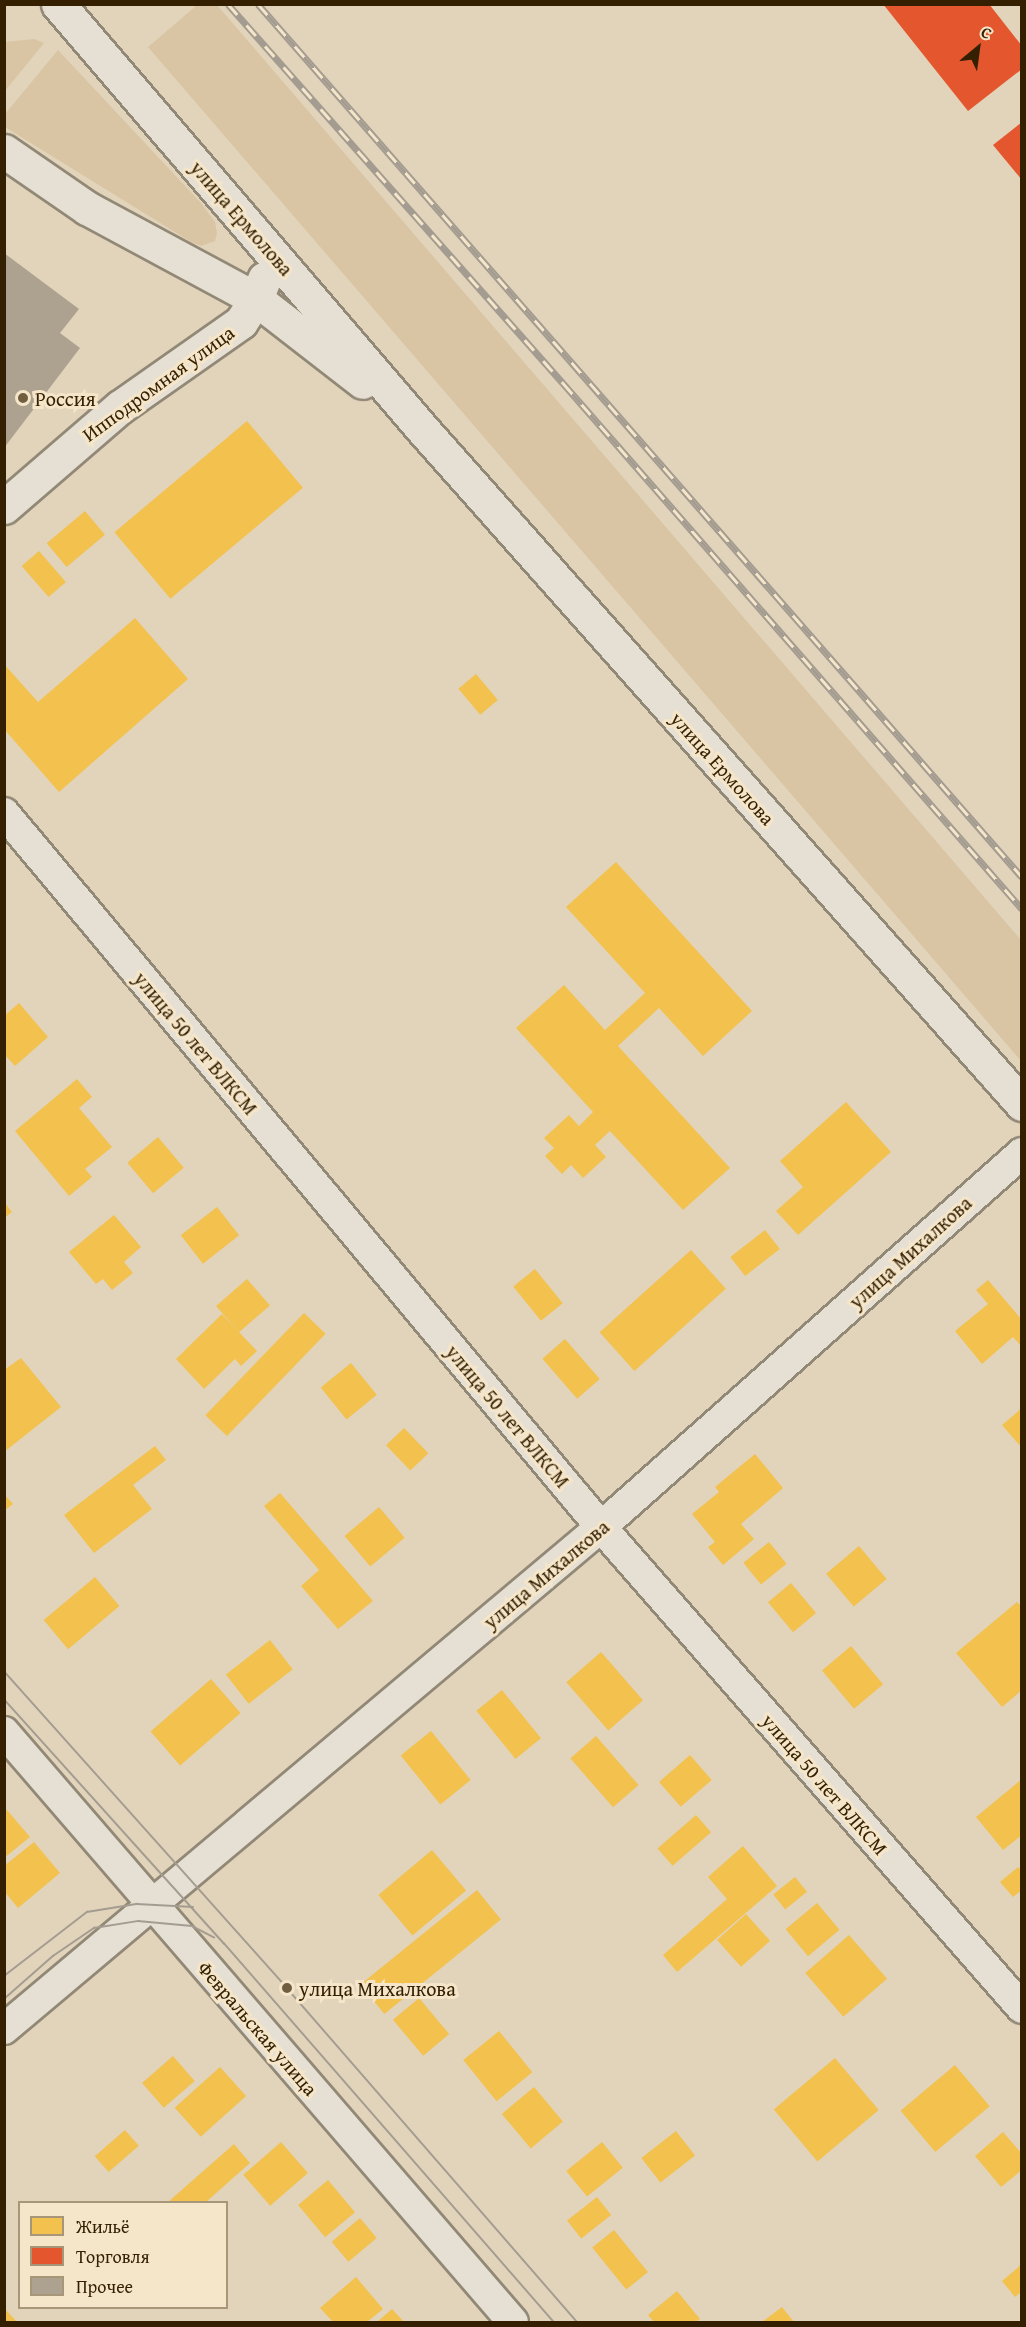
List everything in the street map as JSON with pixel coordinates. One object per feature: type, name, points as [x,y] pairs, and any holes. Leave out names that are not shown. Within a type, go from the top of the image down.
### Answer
[{"type":"street","name":"улица Ермолова","points":[[58,4],[425,432],[1022,1104]]},
{"type":"street","name":"улица Ермолова","points":[[4,151],[87,208],[256,299],[425,432]]},
{"type":"street","name":"Ипподромная улица","points":[[4,507],[120,406],[241,322],[256,299],[264,281],[265,265],[257,234]]},
{"type":"street","name":"улица 50 лет ВЛКСМ","points":[[4,813],[601,1527],[1022,2008]]},
{"type":"street","name":"улица Михалкова","points":[[4,2029],[601,1527],[1022,1153]]},
{"type":"street","name":"Февральская улица","points":[[4,1732],[513,2322]]},
{"type":"shaded area","points":[[197,5],[217,5],[1021,940],[1021,1061],[148,47]]},
{"type":"shaded area","points":[[34,39],[44,43],[5,91],[5,42]]},
{"type":"shaded area","points":[[58,50],[201,203],[215,222],[217,233],[215,241],[201,246],[191,242],[5,127],[5,114]]},
{"type":"building: Жильё","points":[[247,421],[303,488],[170,599],[114,532]]},
{"type":"building: Жильё","points":[[85,511],[105,535],[67,567],[47,543]]},
{"type":"building: Жильё","points":[[39,551],[66,582],[49,597],[22,566]]},
{"type":"building: Жильё","points":[[135,618],[188,679],[59,792],[4,729],[4,664],[38,702]]},
{"type":"building: Жильё","points":[[476,674],[498,700],[480,715],[458,689]]},
{"type":"building: Жильё","points":[[616,862],[752,1011],[703,1056],[659,1008],[618,1046],[730,1168],[683,1210],[610,1131],[595,1145],[606,1157],[583,1178],[571,1165],[562,1174],[545,1156],[554,1148],[544,1138],[569,1115],[579,1126],[593,1112],[516,1028],[564,985],[605,1030],[645,993],[566,907]]},
{"type":"building: Жильё","points":[[19,1003],[48,1037],[15,1066],[4,1054],[4,1016]]},
{"type":"building: Жильё","points":[[77,1079],[92,1097],[79,1108],[112,1147],[85,1169],[92,1177],[69,1196],[15,1131]]},
{"type":"building: Жильё","points":[[846,1102],[891,1152],[798,1235],[776,1211],[803,1187],[780,1161]]},
{"type":"building: Жильё","points":[[158,1137],[184,1168],[153,1193],[127,1163]]},
{"type":"building: Жильё","points":[[4,1202],[12,1212],[4,1218]]},
{"type":"building: Жильё","points":[[217,1207],[239,1235],[203,1264],[181,1235]]},
{"type":"building: Жильё","points":[[114,1215],[141,1247],[124,1262],[133,1273],[112,1290],[103,1279],[96,1284],[69,1252]]},
{"type":"building: Жильё","points":[[765,1230],[780,1249],[745,1276],[730,1257]]},
{"type":"building: Жильё","points":[[691,1250],[726,1289],[634,1371],[600,1332]]},
{"type":"building: Жильё","points":[[535,1269],[563,1303],[541,1321],[513,1287]]},
{"type":"building: Жильё","points":[[247,1279],[270,1305],[239,1332],[216,1306]]},
{"type":"building: Жильё","points":[[988,1280],[1022,1320],[1022,1347],[1013,1337],[982,1364],[955,1331],[988,1304],[976,1290]]},
{"type":"building: Жильё","points":[[304,1313],[326,1334],[227,1436],[205,1415]]},
{"type":"building: Жильё","points":[[222,1314],[257,1351],[241,1366],[235,1359],[204,1389],[176,1359]]},
{"type":"building: Жильё","points":[[565,1339],[600,1379],[577,1399],[542,1359]]},
{"type":"building: Жильё","points":[[21,1358],[61,1407],[4,1452],[4,1370]]},
{"type":"building: Жильё","points":[[351,1363],[377,1395],[346,1419],[321,1388]]},
{"type":"building: Жильё","points":[[1022,1408],[1022,1448],[1002,1425]]},
{"type":"building: Жильё","points":[[404,1428],[428,1453],[410,1471],[386,1445]]},
{"type":"building: Жильё","points":[[155,1446],[166,1460],[133,1485],[152,1509],[94,1553],[64,1515]]},
{"type":"building: Жильё","points":[[755,1454],[783,1488],[741,1524],[754,1539],[723,1565],[708,1547],[715,1542],[692,1514],[719,1492],[715,1487]]},
{"type":"building: Жильё","points":[[280,1493],[373,1601],[338,1629],[301,1586],[319,1570],[264,1506]]},
{"type":"building: Жильё","points":[[4,1494],[13,1504],[4,1511]]},
{"type":"building: Жильё","points":[[379,1507],[405,1538],[370,1567],[345,1536]]},
{"type":"building: Жильё","points":[[769,1542],[787,1564],[761,1585],[743,1563]]},
{"type":"building: Жильё","points":[[859,1546],[887,1579],[854,1607],[826,1574]]},
{"type":"building: Жильё","points":[[95,1577],[119,1606],[68,1649],[44,1620]]},
{"type":"building: Жильё","points":[[791,1583],[816,1613],[793,1632],[768,1602]]},
{"type":"building: Жильё","points":[[1017,1602],[1022,1607],[1022,1690],[1002,1707],[956,1653]]},
{"type":"building: Жильё","points":[[270,1640],[293,1669],[249,1704],[226,1674]]},
{"type":"building: Жильё","points":[[851,1646],[883,1684],[854,1709],[822,1670]]},
{"type":"building: Жильё","points":[[601,1652],[643,1700],[608,1730],[566,1682]]},
{"type":"building: Жильё","points":[[211,1679],[241,1713],[180,1765],[151,1731]]},
{"type":"building: Жильё","points":[[502,1690],[541,1738],[515,1759],[476,1711]]},
{"type":"building: Жильё","points":[[431,1731],[471,1780],[440,1805],[401,1756]]},
{"type":"building: Жильё","points":[[596,1736],[639,1785],[613,1807],[570,1758]]},
{"type":"building: Жильё","points":[[690,1755],[712,1780],[681,1807],[659,1782]]},
{"type":"building: Жильё","points":[[1022,1779],[1022,1835],[1003,1850],[976,1817]]},
{"type":"building: Жильё","points":[[7,1810],[30,1837],[4,1858],[4,1813]]},
{"type":"building: Жильё","points":[[696,1815],[711,1832],[673,1866],[658,1848]]},
{"type":"building: Жильё","points":[[34,1842],[60,1873],[18,1908],[4,1891],[4,1866]]},
{"type":"building: Жильё","points":[[743,1846],[777,1886],[677,1972],[663,1955],[727,1899],[708,1877]]},
{"type":"building: Жильё","points":[[432,1850],[466,1891],[412,1936],[378,1895]]},
{"type":"building: Жильё","points":[[1018,1867],[1022,1871],[1022,1890],[1013,1897],[1000,1882]]},
{"type":"building: Жильё","points":[[795,1877],[807,1892],[785,1909],[773,1895]]},
{"type":"building: Жильё","points":[[477,1890],[501,1920],[384,2014],[360,1984]]},
{"type":"building: Жильё","points":[[817,1903],[839,1930],[808,1956],[786,1929]]},
{"type":"building: Жильё","points":[[746,1914],[770,1941],[741,1967],[717,1940]]},
{"type":"building: Жильё","points":[[849,1935],[887,1979],[843,2017],[805,1973]]},
{"type":"building: Жильё","points":[[419,1998],[449,2034],[423,2056],[393,2020]]},
{"type":"building: Жильё","points":[[499,2031],[532,2072],[497,2101],[463,2060]]},
{"type":"building: Жильё","points":[[173,2056],[195,2081],[164,2108],[142,2083]]},
{"type":"building: Жильё","points":[[835,2058],[879,2110],[817,2162],[774,2109]]},
{"type":"building: Жильё","points":[[955,2065],[990,2106],[935,2152],[901,2111]]},
{"type":"building: Жильё","points":[[220,2067],[246,2096],[201,2137],[175,2108]]},
{"type":"building: Жильё","points":[[534,2087],[563,2121],[531,2148],[502,2114]]},
{"type":"building: Жильё","points":[[125,2130],[139,2146],[109,2172],[95,2156]]},
{"type":"building: Жильё","points":[[676,2131],[695,2155],[660,2183],[641,2158]]},
{"type":"building: Жильё","points":[[1003,2132],[1022,2154],[1022,2170],[1001,2187],[975,2156]]},
{"type":"building: Жильё","points":[[281,2142],[308,2173],[270,2206],[243,2175]]},
{"type":"building: Жильё","points":[[602,2142],[623,2168],[587,2197],[566,2171]]},
{"type":"building: Жильё","points":[[234,2144],[250,2163],[207,2201],[169,2201]]},
{"type":"building: Жильё","points":[[328,2180],[355,2212],[325,2237],[298,2205]]},
{"type":"building: Жильё","points":[[597,2197],[611,2215],[581,2239],[567,2220]]},
{"type":"building: Жильё","points":[[360,2218],[377,2238],[348,2262],[332,2242]]},
{"type":"building: Жильё","points":[[614,2230],[648,2272],[626,2290],[592,2248]]},
{"type":"building: Жильё","points":[[1022,2264],[1022,2291],[1015,2297],[1002,2281]]},
{"type":"building: Жильё","points":[[356,2277],[383,2309],[367,2322],[333,2322],[320,2308]]},
{"type":"building: Жильё","points":[[677,2291],[700,2319],[696,2322],[654,2322],[648,2315]]},
{"type":"building: Жильё","points":[[782,2307],[794,2322],[762,2322]]},
{"type":"building: Жильё","points":[[392,2309],[404,2322],[377,2322]]},
{"type":"building: Жильё","points":[[6,2310],[17,2322],[5,2322]]},
{"type":"building: Торговля","points":[[883,4],[989,4],[1022,46],[1022,69],[968,111]]},
{"type":"building: Торговля","points":[[1022,122],[1022,180],[993,145]]},
{"type":"building: Прочее","name":"Россия","points":[[4,253],[79,309],[60,333],[80,348],[4,448]]},
{"type":"tram line","points":[[4,1671],[287,1988],[577,2322]]},
{"type":"tram line","points":[[4,1699],[224,1943],[554,2322]]},
{"type":"tram line","points":[[4,1976],[87,1912],[137,1904],[193,1907]]},
{"type":"tram line","points":[[4,1999],[53,1956],[94,1928],[138,1921],[192,1926],[214,1937]]},
{"type":"railway","points":[[228,4],[563,383],[1022,909]]},
{"type":"railway","points":[[258,4],[1022,877]]},
{"type":"place","name":"Россия","points":[[23,398]]},
{"type":"place","name":"улица Михалкова","points":[[287,1988]]}]
